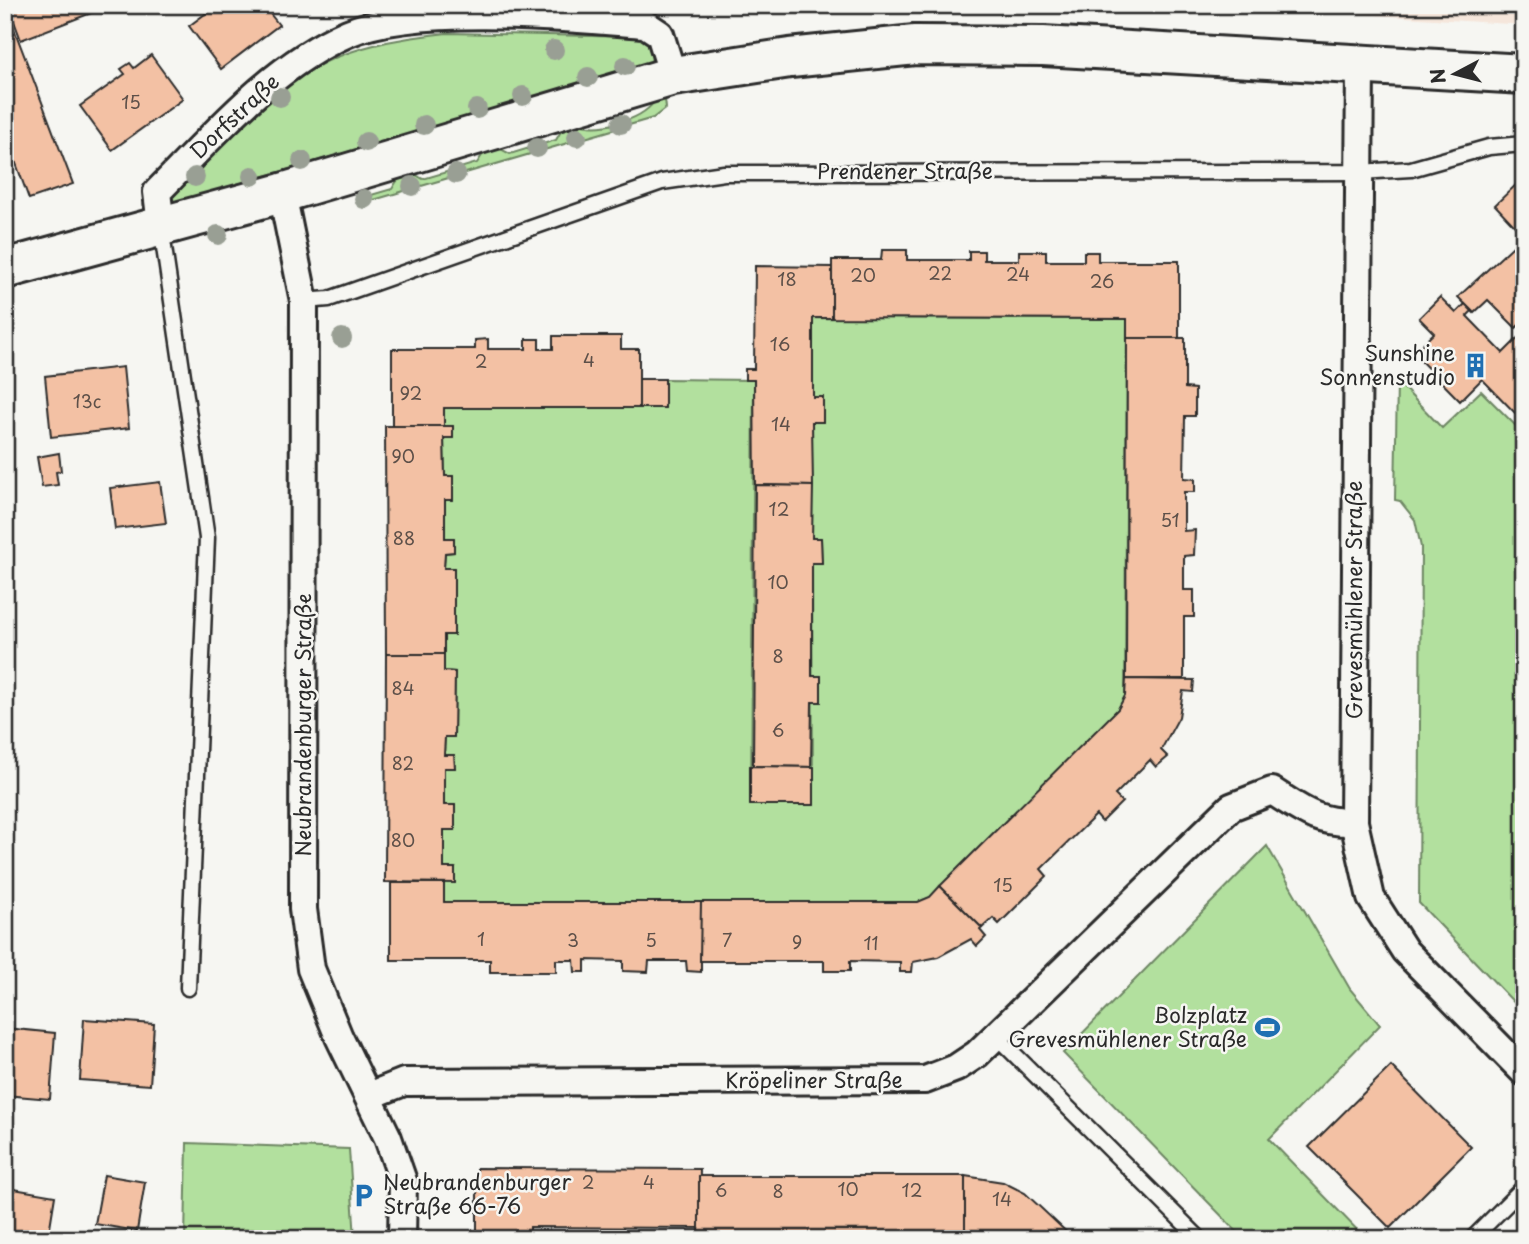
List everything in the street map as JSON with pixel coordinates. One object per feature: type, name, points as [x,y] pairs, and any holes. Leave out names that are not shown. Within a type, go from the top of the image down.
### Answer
[{"type":"main road","points":[[5,269],[282,193],[673,76],[790,58],[915,45],[1043,46],[1360,67],[1524,74]]},
{"type":"street","name":"Dorfstraße","points":[[161,225],[157,192],[236,113],[293,65],[349,33],[372,26],[436,18],[645,24],[660,33],[673,76]]},
{"type":"street","name":"Grevesmühlener Straße","points":[[1360,67],[1354,822],[1370,898],[1405,951],[1524,1072]]},
{"type":"street","name":"Neubrandenburger Straße","points":[[282,193],[304,301],[303,909],[311,969],[339,1037],[369,1097],[403,1181],[402,1239]]},
{"type":"street","name":"Kröpeliner Straße","points":[[369,1097],[404,1082],[925,1080],[956,1068],[977,1054],[1231,807],[1272,791],[1313,817],[1328,823],[1354,822]]},
{"type":"lane","name":"Prendener Straße","points":[[304,301],[328,299],[662,182],[724,173],[1359,172],[1411,169],[1489,147],[1524,144]]},
{"type":"lane","points":[[161,225],[207,538],[188,988]]},
{"type":"lane","points":[[995,1035],[1200,1239]]},
{"type":"lane","points":[[1472,1239],[1524,1187]]},
{"type":"shaded area","points":[[1228,5],[1524,5],[1524,25],[1284,9]]},
{"type":"green space","points":[[447,33],[637,37],[648,40],[653,46],[651,64],[172,203],[169,195],[251,116],[304,74],[355,50]]},
{"type":"green space","points":[[665,99],[666,108],[653,118],[360,204],[356,189],[368,196],[392,189],[400,176],[411,172],[423,179],[477,163],[485,151],[497,147],[510,154],[556,140],[564,126],[576,123],[596,126],[618,123],[639,115],[654,102]]},
{"type":"green space","points":[[813,318],[1127,319],[1125,696],[1118,709],[930,897],[918,902],[444,902],[444,883],[455,868],[444,868],[444,830],[455,830],[444,805],[444,768],[455,768],[454,756],[444,755],[445,737],[454,737],[455,672],[444,671],[444,635],[454,634],[454,569],[444,568],[445,553],[454,552],[454,538],[445,538],[445,500],[453,500],[453,476],[445,476],[444,438],[453,438],[453,427],[444,426],[444,408],[665,408],[665,379],[754,380],[751,805],[813,805],[812,563],[822,563],[821,539],[812,538],[812,422],[822,422],[823,397],[813,397]]},
{"type":"green space","points":[[1397,381],[1442,428],[1481,391],[1524,434],[1524,1013],[1419,903],[1421,547],[1415,520],[1400,501],[1395,500]]},
{"type":"green space","points":[[1267,846],[1350,989],[1380,1025],[1269,1139],[1366,1239],[1244,1239],[1063,1053]]},
{"type":"green space","points":[[187,1143],[349,1149],[355,1239],[185,1239]]},
{"type":"building","points":[[5,5],[73,184],[29,199],[5,133]]},
{"type":"building","points":[[8,5],[112,5],[21,40]]},
{"type":"building","points":[[217,5],[263,5],[279,25],[221,69],[189,26]]},
{"type":"building","points":[[151,55],[183,99],[112,150],[80,106],[125,74],[121,69],[130,63],[134,68]]},
{"type":"building","points":[[1524,177],[1524,236],[1495,205]]},
{"type":"building","points":[[1524,236],[1524,320],[1516,328],[1488,300],[1474,313],[1458,297]]},
{"type":"building","points":[[882,250],[907,250],[907,260],[969,260],[969,251],[984,251],[984,260],[1019,260],[1019,251],[1046,251],[1046,261],[1084,261],[1084,252],[1098,252],[1098,261],[1179,261],[1179,338],[1127,338],[1127,319],[832,318],[832,260],[881,260]]},
{"type":"building","points":[[755,266],[832,267],[832,318],[813,318],[813,397],[823,397],[823,422],[812,422],[813,486],[755,485],[754,380],[745,380],[745,369],[754,369]]},
{"type":"building","name":"Sunshine Sonnenstudio","points":[[1440,297],[1456,313],[1465,304],[1472,311],[1467,316],[1503,353],[1524,332],[1523,421],[1482,379],[1460,401],[1413,353],[1434,333],[1419,318]]},
{"type":"building","points":[[553,336],[621,336],[621,349],[639,349],[639,408],[444,408],[444,426],[392,426],[392,349],[475,349],[475,340],[488,339],[488,349],[526,349],[526,339],[539,339],[539,349],[553,349]]},
{"type":"building","points":[[1127,338],[1185,338],[1185,388],[1195,389],[1195,416],[1185,416],[1184,478],[1195,479],[1195,492],[1184,492],[1184,531],[1195,530],[1194,555],[1184,556],[1184,590],[1194,590],[1194,617],[1184,617],[1184,679],[1126,679]]},
{"type":"building","points":[[123,367],[129,428],[51,437],[45,376]]},
{"type":"building","points":[[639,379],[665,379],[665,408],[639,408]]},
{"type":"building","points":[[385,426],[453,426],[453,438],[444,438],[445,476],[453,476],[453,500],[445,500],[445,538],[454,538],[454,552],[445,553],[444,568],[454,568],[454,635],[444,635],[444,654],[386,654]]},
{"type":"building","points":[[59,453],[61,471],[56,472],[58,485],[42,487],[37,457]]},
{"type":"building","points":[[160,482],[166,523],[115,529],[110,488]]},
{"type":"building","points":[[755,485],[813,486],[812,538],[821,538],[822,563],[812,563],[812,676],[821,676],[821,702],[812,702],[811,767],[753,766]]},
{"type":"building","points":[[386,654],[444,654],[444,671],[455,672],[454,737],[445,737],[444,755],[454,755],[455,768],[444,768],[444,805],[455,805],[455,830],[444,830],[444,868],[455,868],[455,883],[385,882]]},
{"type":"building","points":[[1126,679],[1194,680],[1193,692],[1183,691],[1179,717],[1161,750],[1168,757],[1156,767],[1150,760],[1115,795],[1122,802],[1102,822],[1096,815],[1041,869],[1047,876],[999,924],[993,918],[982,928],[940,886],[1118,709],[1125,696]]},
{"type":"building","points":[[750,766],[814,767],[814,805],[750,805]]},
{"type":"building","points":[[391,883],[444,883],[444,902],[701,902],[701,972],[687,971],[686,961],[649,961],[648,972],[623,971],[623,961],[585,960],[585,972],[575,972],[574,960],[556,960],[556,972],[490,972],[490,960],[391,960]]},
{"type":"building","points":[[940,886],[982,928],[980,930],[986,937],[977,946],[971,939],[938,957],[913,962],[912,972],[900,972],[900,962],[850,961],[850,971],[824,971],[824,961],[700,961],[701,902],[918,902],[930,897]]},
{"type":"building","points":[[84,1019],[154,1024],[150,1085],[80,1080]]},
{"type":"building","points":[[5,1028],[55,1033],[50,1099],[5,1095]]},
{"type":"building","points":[[1391,1066],[1471,1147],[1390,1228],[1309,1147]]},
{"type":"building","points":[[477,1168],[700,1169],[699,1228],[530,1227],[530,1239],[477,1239]]},
{"type":"building","points":[[104,1175],[145,1182],[137,1231],[95,1224]]},
{"type":"building","points":[[699,1176],[965,1176],[965,1235],[699,1234]]},
{"type":"building","points":[[965,1176],[1003,1182],[1025,1193],[1074,1239],[988,1239],[965,1235]]},
{"type":"building","points":[[8,1188],[55,1196],[48,1239],[5,1239]]},
{"type":"place","name":"Sunshine Sonnenstudio","points":[[1475,366]]},
{"type":"place","name":"Bolzplatz Grevesmühlener Straße","points":[[1267,1028]]},
{"type":"place","name":"Neubrandenburger Straße 66-76","points":[[363,1195]]}]
